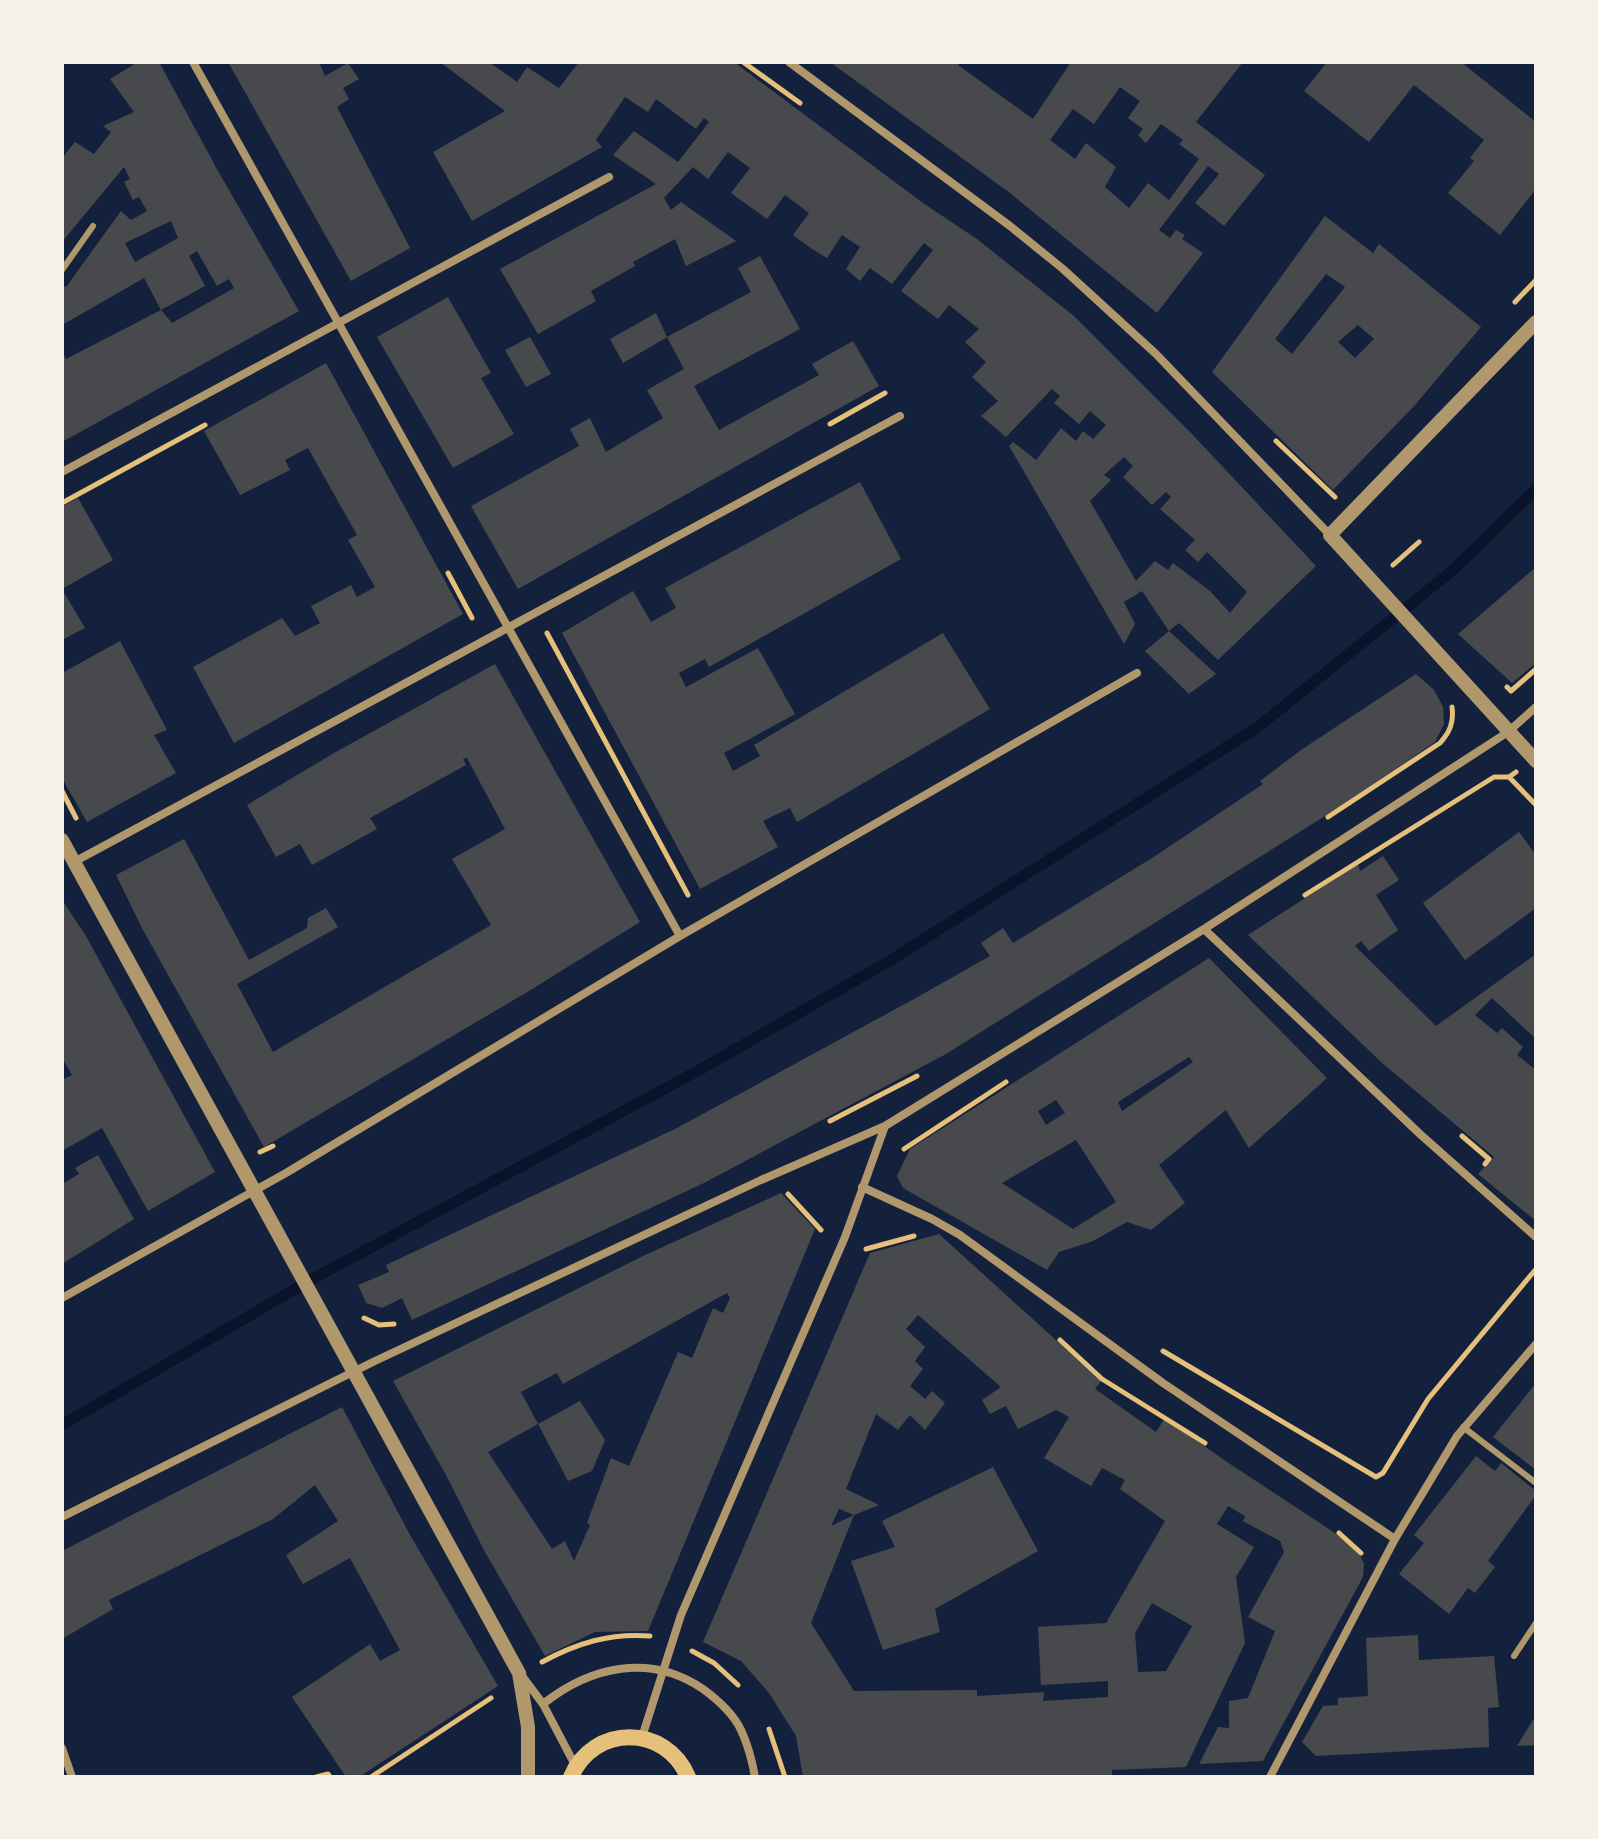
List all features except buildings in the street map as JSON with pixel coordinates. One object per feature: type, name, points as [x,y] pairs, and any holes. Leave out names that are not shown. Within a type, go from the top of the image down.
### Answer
[{"type":"main road","points":[[574,1772],[582,1758],[603,1742],[621,1737],[642,1737],[657,1742],[672,1753],[688,1777]]},
{"type":"street","points":[[193,62],[680,936]]},
{"type":"street","points":[[789,62],[1010,226],[1063,269],[1156,354],[1374,582],[1536,761]]},
{"type":"street","points":[[62,472],[609,177]]},
{"type":"street","points":[[1330,535],[1536,322]]},
{"type":"street","points":[[74,862],[900,416]]},
{"type":"street","points":[[62,1298],[253,1191],[680,936],[1137,673]]},
{"type":"street","points":[[62,1517],[353,1371],[761,1180],[885,1126],[1204,929],[1508,732],[1536,707]]},
{"type":"street","points":[[62,840],[519,1673],[543,1704],[574,1772]]},
{"type":"street","points":[[1204,929],[1421,1135],[1536,1237]]},
{"type":"street","points":[[642,1737],[681,1615],[845,1237],[885,1126]]},
{"type":"street","points":[[862,1187],[960,1235],[1163,1383],[1395,1539]]},
{"type":"street","points":[[1270,1777],[1395,1539],[1463,1427],[1536,1344]]},
{"type":"street","points":[[543,1704],[568,1686],[602,1673],[625,1668],[662,1670],[693,1683],[729,1713],[740,1727],[755,1777]]},
{"type":"street","points":[[519,1673],[528,1727],[528,1777]]},
{"type":"street","points":[[62,1748],[72,1777]]},
{"type":"lane","points":[[62,270],[93,226]]},
{"type":"lane","points":[[1463,1427],[1536,1483]]},
{"type":"lane","points":[[1514,1656],[1536,1623]]},
{"type":"path","points":[[743,62],[803,105]]},
{"type":"path","points":[[62,503],[210,422]]},
{"type":"path","points":[[1374,582],[1419,542]]},
{"type":"path","points":[[551,632],[547,633],[688,895]]},
{"type":"path","points":[[1505,685],[1511,691],[1536,669]]},
{"type":"path","points":[[1326,818],[1440,743],[1452,722]]},
{"type":"path","points":[[1294,902],[1494,777],[1509,777],[1536,805]]},
{"type":"path","points":[[821,1126],[919,1074]]},
{"type":"path","points":[[900,1156],[906,1146],[1011,1079]]},
{"type":"path","points":[[872,1246],[926,1233]]},
{"type":"path","points":[[1153,1345],[1376,1477],[1383,1473],[1428,1399],[1536,1269]]},
{"type":"path","points":[[364,1318],[379,1325],[407,1324]]},
{"type":"path","points":[[1057,1337],[1102,1379],[1209,1445]]},
{"type":"path","points":[[1329,1523],[1367,1558]]},
{"type":"path","points":[[538,1659],[540,1663],[595,1639],[627,1634],[653,1636]]},
{"type":"path","points":[[371,1777],[491,1698]]},
{"type":"path","points":[[316,1777],[328,1774],[330,1777]]},
{"type":"waterway","points":[[62,1425],[307,1282],[703,1068],[891,960],[1258,727],[1453,570],[1536,489]]}]
